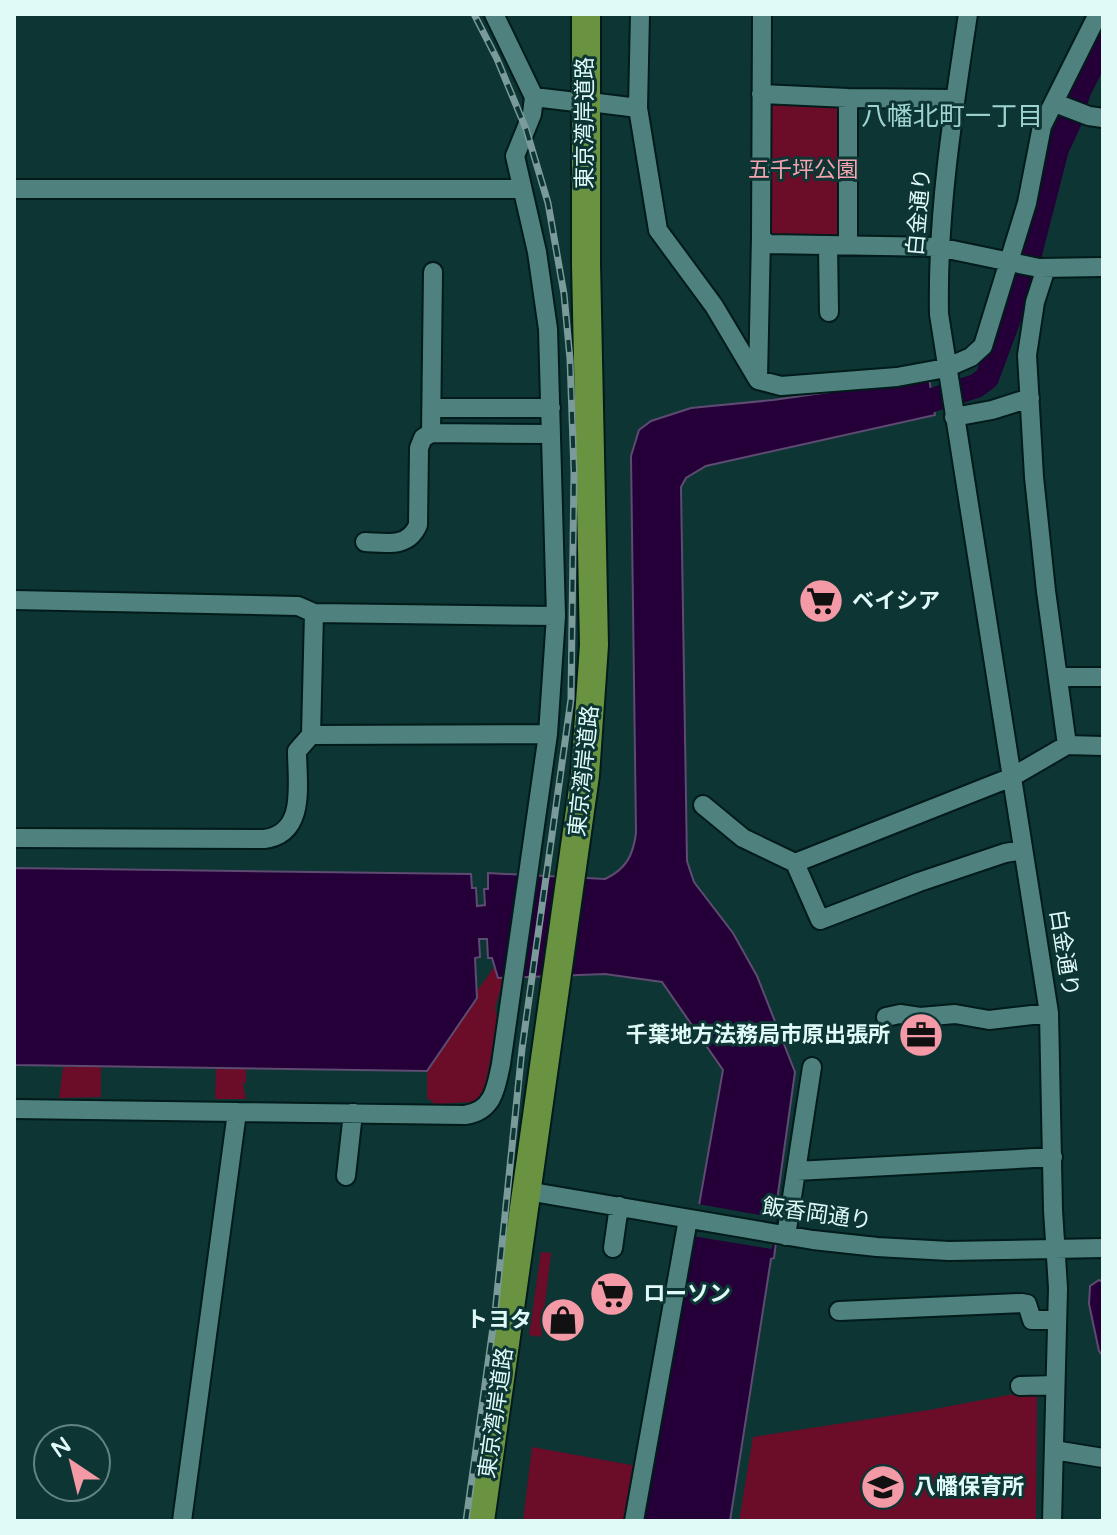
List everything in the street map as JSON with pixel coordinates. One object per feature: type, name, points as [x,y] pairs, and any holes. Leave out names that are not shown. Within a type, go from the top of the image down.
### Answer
[{"type":"highway","name":"東京湾岸道路","points":[[480,1521],[534,1192],[578,876],[594,645],[591,103],[586,14]]},
{"type":"highway","name":"東京湾岸道路","points":[[591,103],[599,14]]},
{"type":"highway","name":"東京湾岸道路","points":[[495,1521],[534,1192]]},
{"type":"street","points":[[14,1109],[465,1115],[486,1107],[493,1096],[499,1076],[548,734],[556,616],[548,329],[544,290],[515,156],[532,114],[534,97],[494,14]]},
{"type":"street","points":[[640,14],[638,108],[658,230],[714,306],[758,380],[781,386],[897,377],[946,368],[971,357],[983,346],[1014,262],[1042,126],[1098,14]]},
{"type":"street","points":[[758,380],[762,14]]},
{"type":"street","name":"白金通り","points":[[968,14],[938,247],[939,314],[1049,1013],[1057,1320],[1052,1521]]},
{"type":"street","points":[[761,94],[955,99]]},
{"type":"street","points":[[534,97],[638,108]]},
{"type":"street","points":[[848,98],[848,245]]},
{"type":"street","points":[[1055,103],[1096,117]]},
{"type":"street","points":[[14,189],[521,189]]},
{"type":"street","points":[[761,237],[768,244],[938,247],[1042,268],[1103,267]]},
{"type":"street","points":[[828,245],[829,312]]},
{"type":"street","points":[[1042,268],[1027,355],[1034,477],[1067,745]]},
{"type":"street","points":[[431,433],[433,272]]},
{"type":"street","points":[[953,408],[992,410],[1030,398]]},
{"type":"street","points":[[432,408],[551,408]]},
{"type":"street","points":[[365,542],[402,543],[414,534],[418,525],[419,448],[423,438],[431,433],[551,434]]},
{"type":"street","points":[[14,600],[298,606],[314,613],[556,616]]},
{"type":"street","points":[[14,838],[273,838],[287,829],[295,817],[297,751],[311,735],[314,613]]},
{"type":"street","points":[[1058,677],[1103,677]]},
{"type":"street","points":[[311,735],[548,734]]},
{"type":"street","points":[[795,863],[1012,777],[1067,745],[1103,746]]},
{"type":"street","points":[[703,805],[743,838],[795,863],[820,920],[962,867],[1023,850]]},
{"type":"street","points":[[886,1017],[955,1014],[989,1020],[1049,1013]]},
{"type":"street","points":[[780,1235],[796,1171],[812,1067]]},
{"type":"street","points":[[182,1521],[237,1112]]},
{"type":"street","points":[[346,1176],[353,1113]]},
{"type":"street","points":[[796,1171],[1053,1157]]},
{"type":"street","name":"飯香岡通り","points":[[534,1192],[780,1235],[865,1246],[920,1249],[1103,1248]]},
{"type":"street","points":[[613,1248],[619,1206]]},
{"type":"street","points":[[634,1521],[692,1219]]},
{"type":"street","points":[[839,1311],[1021,1303],[1027,1304],[1032,1320],[1057,1320]]},
{"type":"street","points":[[1020,1386],[1055,1385]]},
{"type":"street","points":[[630,1428],[650,1431]]},
{"type":"street","points":[[1054,1450],[1103,1458]]},
{"type":"green space","name":"五千坪公園","points":[[772,101],[835,102],[842,109],[843,234],[836,240],[771,239],[763,232],[764,108]]},
{"type":"green space","points":[[495,966],[498,978],[504,978],[495,1008],[498,1021],[485,1087],[477,1100],[472,1102],[435,1104],[427,1098],[427,1071],[477,999],[477,991]]},
{"type":"green space","points":[[63,1067],[101,1067],[101,1097],[59,1098]]},
{"type":"green space","points":[[216,1069],[246,1069],[246,1083],[243,1083],[246,1099],[215,1099]]},
{"type":"green space","points":[[541,1252],[551,1253],[541,1337],[529,1335]]},
{"type":"green space","points":[[1024,1392],[1037,1393],[1036,1521],[739,1521],[753,1437]]},
{"type":"green space","points":[[532,1447],[637,1466],[628,1521],[523,1521]]},
{"type":"shaded area","points":[[929,378],[935,415],[706,466],[686,478],[681,487],[687,861],[694,882],[733,933],[757,976],[795,1072],[775,1215],[779,1217],[774,1258],[771,1259],[730,1521],[643,1521],[723,1070],[662,982],[605,974],[498,978],[492,958],[488,958],[487,939],[479,939],[480,957],[475,958],[477,998],[427,1071],[14,1065],[14,868],[471,874],[477,906],[485,905],[484,889],[488,889],[488,873],[605,879],[627,861],[636,833],[631,456],[639,430],[651,421],[691,408]]},
{"type":"shaded area","points":[[1099,1280],[1103,1282],[1103,1356],[1099,1351],[1089,1304],[1090,1286]]},
{"type":"pier","points":[[698,1204],[777,1218],[772,1249],[692,1236]]},
{"type":"waterway","points":[[926,402],[976,386],[987,378],[1023,281],[1057,149],[1079,91],[1103,44]]},
{"type":"railway","points":[[466,1521],[495,1313],[522,1049],[571,699],[574,472],[564,294],[548,203],[526,129],[497,59],[474,14]]},
{"type":"place","name":"ベイシア","points":[[821,601]]},
{"type":"place","name":"千葉地方法務局市原出張所","points":[[921,1035]]},
{"type":"place","name":"ローソン","points":[[612,1294]]},
{"type":"place","name":"トヨタ","points":[[563,1320]]},
{"type":"place","name":"八幡保育所","points":[[883,1487]]},
{"type":"district","name":"八幡北町一丁目","points":[[952,116]]}]
